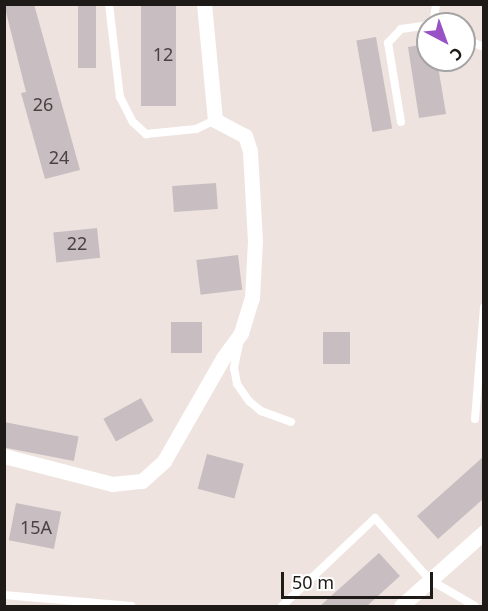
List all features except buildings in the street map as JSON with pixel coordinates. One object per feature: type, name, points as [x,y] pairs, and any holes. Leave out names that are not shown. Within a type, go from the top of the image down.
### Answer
[{"type":"street","points":[[4,456],[112,484],[142,481],[164,461],[223,358],[241,333],[252,298],[255,241],[250,151],[245,136],[215,120],[204,4]]},
{"type":"street","points":[[402,606],[483,532]]},
{"type":"lane","points":[[109,4],[120,97],[133,122],[146,134],[196,129],[215,120]]},
{"type":"lane","points":[[401,122],[388,43],[401,29],[416,27]]},
{"type":"lane","points":[[475,418],[483,307]]},
{"type":"lane","points":[[241,333],[234,368],[237,384],[249,401],[261,411],[291,422]]},
{"type":"lane","points":[[282,606],[375,518],[430,580],[476,606]]},
{"type":"lane","points":[[4,595],[32,602],[132,606]]}]
